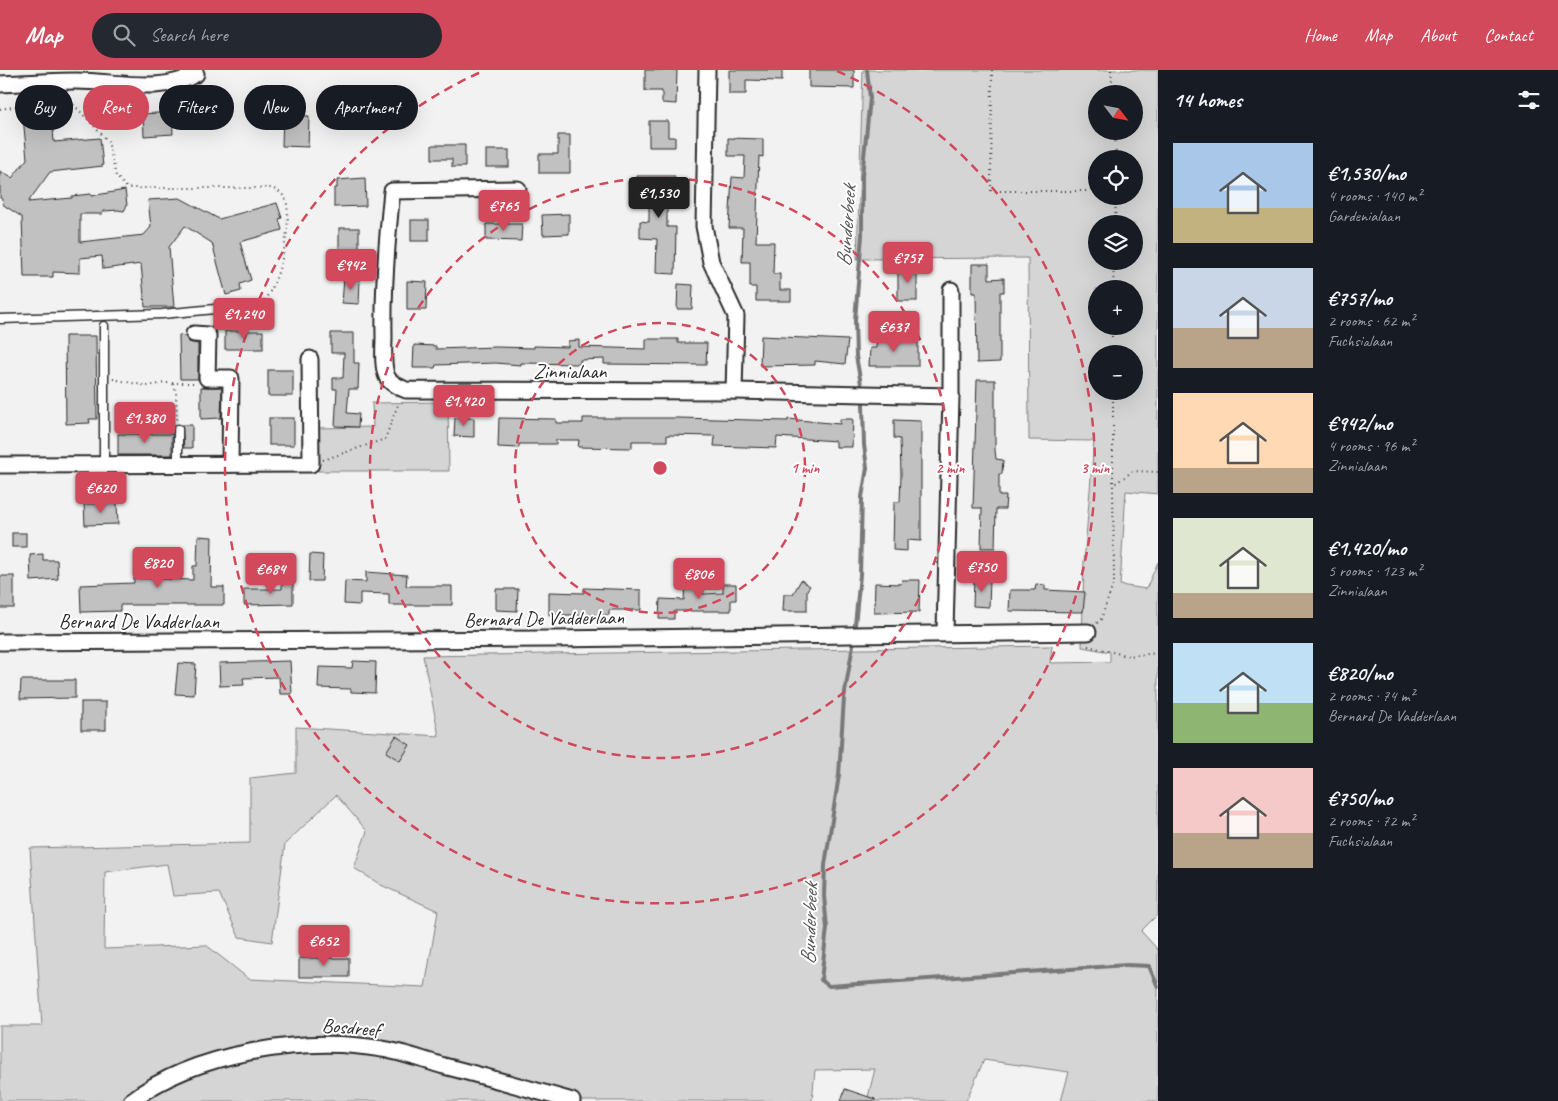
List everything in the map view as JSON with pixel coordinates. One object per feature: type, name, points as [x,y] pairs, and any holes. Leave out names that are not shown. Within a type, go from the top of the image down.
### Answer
[{"type":"street","points":[[707,70],[704,226],[711,262],[736,316],[734,391]]},
{"type":"street","points":[[0,84],[78,81],[163,86],[182,82],[196,74]]},
{"type":"street","points":[[406,390],[394,385],[388,377],[384,362],[385,253],[392,191],[518,189]]},
{"type":"street","points":[[945,632],[951,396],[951,290]]},
{"type":"street","points":[[194,334],[208,335],[207,378],[231,378],[230,464]]},
{"type":"street","points":[[0,465],[311,464],[310,359]]},
{"type":"street","name":"Zinnialaan","points":[[406,390],[734,391],[951,396]]},
{"type":"street","name":"Bernard De Vadderlaan","points":[[0,642],[542,639],[945,632],[1087,638]]},
{"type":"street","name":"Bosdreef","points":[[131,1101],[148,1087],[170,1076],[208,1062],[247,1053],[312,1044],[381,1048],[572,1101]]},
{"type":"lane","points":[[0,319],[162,314],[226,308]]},
{"type":"lane","points":[[104,326],[104,465]]},
{"type":"lane","points":[[178,429],[178,464]]},
{"type":"path","points":[[992,70],[991,190],[1088,191]]},
{"type":"path","points":[[1111,70],[1112,85]]},
{"type":"path","points":[[0,108],[50,101],[60,106],[74,104],[108,141],[116,176],[127,188],[272,188],[279,192],[286,201],[290,221],[273,289],[261,302],[226,308]]},
{"type":"path","points":[[104,378],[147,386],[204,382],[207,378]]},
{"type":"path","points":[[174,384],[178,429]]},
{"type":"path","points":[[311,464],[385,439],[403,392],[406,390]]},
{"type":"path","points":[[1112,400],[1114,582],[1101,619],[1087,638],[1128,656],[1158,653]]},
{"type":"path","points":[[1113,485],[1133,471],[1158,472]]},
{"type":"shaded area","points":[[863,70],[1158,70],[1158,494],[1126,491],[1120,585],[1146,589],[1158,562],[1158,914],[1141,931],[1158,950],[1158,1101],[1061,1101],[1069,1072],[984,1060],[966,1101],[867,1101],[875,1069],[815,1070],[812,1101],[0,1101],[0,1026],[42,1026],[30,848],[250,843],[250,778],[296,773],[296,727],[439,736],[423,656],[1052,646],[1050,663],[1110,662],[1110,652],[1082,647],[1084,562],[1094,441],[1029,440],[1028,258],[857,259]],"holes":[[[336,795],[367,831],[354,868],[381,885],[438,911],[425,987],[249,979],[206,945],[104,949],[105,872],[167,864],[173,896],[219,893],[239,937],[272,942],[285,844]]]},
{"type":"shaded area","points":[[448,402],[449,471],[318,471],[318,428],[373,427],[372,403]]},
{"type":"building","points":[[645,70],[677,70],[676,104],[662,103],[662,91],[645,91]]},
{"type":"building","points":[[729,70],[782,70],[782,81],[746,80],[746,94],[729,94]]},
{"type":"building","points":[[809,70],[854,70],[854,88],[809,87]]},
{"type":"building","points":[[159,113],[159,130],[173,130],[173,134],[144,136],[144,130],[149,130],[149,114]]},
{"type":"building","points":[[306,116],[309,116],[308,147],[282,146],[283,130],[306,130]]},
{"type":"building","points":[[649,121],[668,121],[668,137],[675,137],[675,147],[649,147]]},
{"type":"building","points":[[24,130],[53,130],[54,142],[100,138],[103,166],[50,172],[28,202],[72,198],[72,196],[91,194],[91,196],[125,190],[127,205],[124,211],[80,214],[80,242],[144,235],[151,227],[148,200],[180,198],[219,219],[277,203],[282,218],[279,219],[282,230],[240,242],[251,280],[240,284],[241,291],[226,295],[212,243],[185,226],[169,247],[174,307],[145,307],[141,264],[103,269],[102,256],[80,258],[80,273],[53,272],[53,277],[24,277],[22,217],[2,204],[4,201],[0,198],[0,171],[12,178],[27,159]]},
{"type":"building","points":[[558,135],[570,135],[570,173],[539,173],[539,154],[558,154]]},
{"type":"building","points":[[728,138],[763,139],[763,157],[759,156],[756,242],[774,242],[773,274],[780,274],[780,290],[791,290],[791,301],[756,301],[756,287],[750,287],[750,262],[742,262],[743,228],[729,228],[732,177],[744,178],[745,156],[728,156]]},
{"type":"building","points":[[432,145],[465,145],[465,167],[452,167],[452,159],[432,159]]},
{"type":"building","points":[[486,150],[509,150],[509,167],[486,167]]},
{"type":"building","points":[[637,176],[675,176],[673,192],[670,192],[670,199],[667,199],[667,227],[676,227],[675,274],[656,273],[657,239],[640,238],[640,221],[649,222],[649,201],[638,201]]},
{"type":"building","points":[[365,178],[366,206],[334,207],[334,188],[337,188],[337,180]]},
{"type":"building","points":[[569,214],[569,234],[543,235],[542,215]]},
{"type":"building","points":[[411,220],[429,220],[429,241],[411,241]]},
{"type":"building","points":[[486,224],[522,224],[521,241],[486,240]]},
{"type":"building","points":[[339,228],[359,228],[359,259],[339,259]]},
{"type":"building","points":[[972,264],[989,264],[989,279],[1004,278],[1004,292],[1000,292],[1000,362],[977,363],[976,293],[972,293]]},
{"type":"building","points":[[898,266],[917,266],[917,301],[898,301]]},
{"type":"building","points":[[344,278],[360,279],[359,304],[342,303]]},
{"type":"building","points":[[407,281],[427,282],[426,310],[407,310]]},
{"type":"building","points":[[678,284],[693,285],[692,309],[677,309]]},
{"type":"building","points":[[225,331],[263,331],[263,349],[225,349]]},
{"type":"building","points":[[331,333],[354,333],[354,363],[359,363],[358,389],[349,389],[347,413],[359,414],[358,427],[335,426],[337,389],[333,389],[333,378],[343,378],[344,353],[331,353]]},
{"type":"building","points":[[179,335],[185,336],[189,342],[198,344],[198,379],[180,379]]},
{"type":"building","points":[[65,336],[96,336],[97,419],[89,419],[90,423],[66,424]]},
{"type":"building","points":[[761,336],[848,340],[845,364],[815,361],[815,365],[760,366]]},
{"type":"building","points":[[877,336],[896,336],[896,342],[918,341],[918,366],[869,366],[870,348],[876,348]]},
{"type":"building","points":[[646,339],[678,339],[678,343],[707,343],[706,365],[604,364],[604,359],[580,360],[580,364],[521,363],[521,365],[495,363],[436,365],[435,368],[413,368],[414,345],[436,346],[436,349],[534,348],[534,346],[568,347],[568,341],[579,340],[579,347],[646,349]]},
{"type":"building","points":[[268,370],[293,370],[293,396],[268,396]]},
{"type":"building","points":[[977,380],[995,380],[995,450],[996,459],[1003,460],[1002,474],[999,474],[999,496],[1006,496],[1005,509],[996,509],[995,548],[981,548],[982,508],[973,508]]},
{"type":"building","points":[[201,387],[222,387],[221,418],[201,419]]},
{"type":"building","points":[[269,418],[294,418],[294,445],[269,445]]},
{"type":"building","points":[[455,418],[474,418],[474,437],[454,436]]},
{"type":"building","points":[[499,418],[556,419],[556,423],[583,423],[583,418],[788,421],[788,419],[840,424],[840,419],[853,419],[852,447],[836,447],[836,441],[777,437],[776,448],[714,446],[715,436],[667,435],[667,441],[632,441],[632,448],[578,447],[579,440],[556,440],[556,444],[519,444],[519,448],[498,447]]},
{"type":"building","points":[[894,420],[921,421],[921,541],[907,540],[907,551],[893,550],[894,502],[900,502],[901,475],[900,439],[894,438]]},
{"type":"building","points":[[182,425],[192,425],[192,448],[184,448]]},
{"type":"building","points":[[118,434],[172,434],[172,455],[118,455]]},
{"type":"building","points":[[117,503],[118,524],[85,525],[84,504]]},
{"type":"building","points":[[12,533],[26,533],[26,547],[12,547]]},
{"type":"building","points":[[198,536],[212,537],[211,587],[224,587],[224,605],[120,605],[120,611],[81,612],[80,585],[134,583],[134,578],[193,580],[193,566],[197,566]]},
{"type":"building","points":[[43,554],[43,560],[57,560],[58,579],[31,581],[30,555]]},
{"type":"building","points":[[310,554],[323,555],[322,581],[309,581]]},
{"type":"building","points":[[366,572],[407,575],[406,586],[452,586],[452,605],[389,605],[389,594],[360,593],[360,605],[344,604],[345,581],[366,582]]},
{"type":"building","points":[[0,576],[14,576],[14,608],[0,608]]},
{"type":"building","points":[[282,579],[293,579],[293,604],[244,605],[244,589],[282,589]]},
{"type":"building","points":[[974,579],[990,579],[989,607],[973,606]]},
{"type":"building","points":[[685,580],[704,580],[703,594],[723,593],[723,584],[736,584],[736,600],[731,600],[731,611],[674,611],[674,619],[659,619],[660,599],[684,600]]},
{"type":"building","points":[[801,580],[810,586],[807,590],[807,611],[783,611],[784,594],[793,594]]},
{"type":"building","points":[[902,580],[920,580],[919,612],[874,613],[875,583],[901,584]]},
{"type":"building","points":[[1036,584],[1045,585],[1045,590],[1085,592],[1083,612],[1009,611],[1010,590],[1035,590]]},
{"type":"building","points":[[584,588],[641,590],[641,610],[609,610],[609,615],[549,615],[549,592],[584,593]]},
{"type":"building","points":[[496,589],[518,589],[517,611],[496,610]]},
{"type":"building","points":[[290,661],[292,694],[280,694],[279,677],[243,678],[244,685],[220,686],[219,663]]},
{"type":"building","points":[[353,661],[376,662],[375,693],[351,692],[351,689],[318,688],[319,667],[352,668]]},
{"type":"building","points":[[178,663],[196,664],[194,695],[175,694]]},
{"type":"building","points":[[21,680],[75,680],[75,698],[20,699]]},
{"type":"building","points":[[81,702],[106,702],[106,730],[81,730]]},
{"type":"building","points":[[396,736],[410,745],[400,761],[386,752]]},
{"type":"building","points":[[299,958],[349,958],[349,977],[299,977]]},
{"type":"building","points":[[845,1089],[875,1099],[875,1101],[841,1101]]},
{"type":"waterway","name":"Bunderbeek","points":[[861,384],[856,356],[855,320],[862,235],[862,176],[870,98],[867,70]]},
{"type":"waterway","name":"Bunderbeek","points":[[855,625],[860,575],[862,497],[867,468],[864,445],[863,404]]},
{"type":"waterway","name":"Bunderbeek","points":[[854,639],[844,698],[839,775],[825,865],[824,896],[827,928],[821,980],[829,986],[1127,965],[1149,966],[1158,987]]}]
